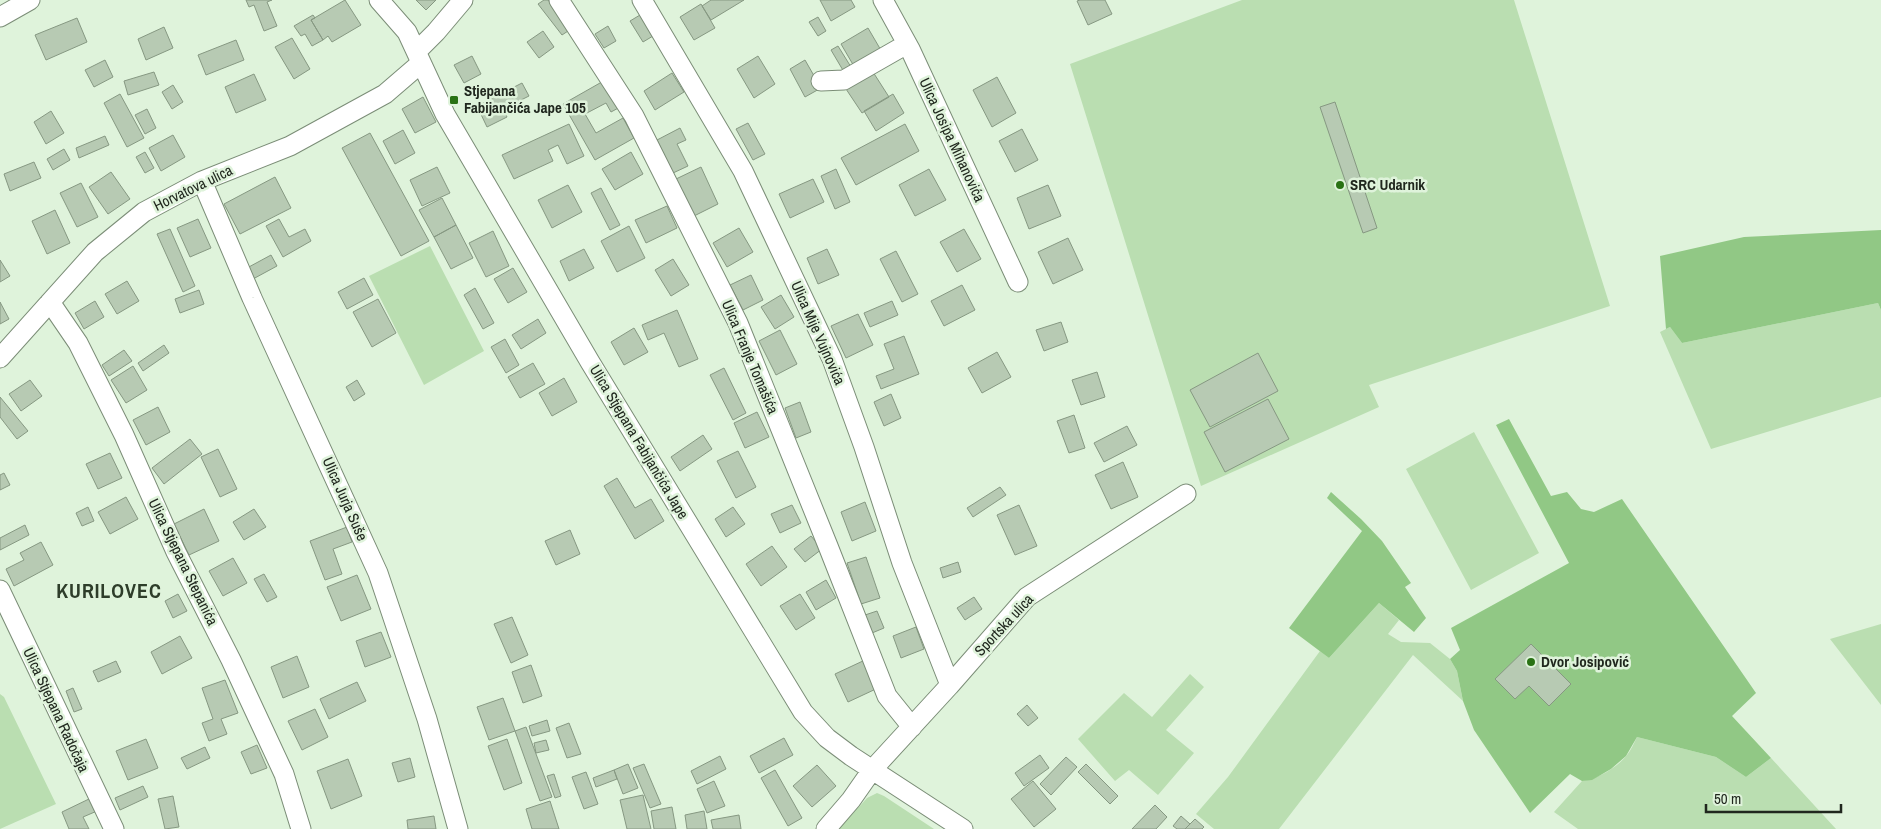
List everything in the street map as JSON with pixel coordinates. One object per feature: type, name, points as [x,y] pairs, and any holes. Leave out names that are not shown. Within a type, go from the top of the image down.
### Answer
[{"type":"street","points":[[0,17],[30,0]]},
{"type":"street","name":"Ulica Stjepana Fabijančića Jape","points":[[379,0],[407,32],[445,114],[590,362],[803,712],[827,738],[872,770],[963,829]]},
{"type":"street","name":"Horvatova ulica","points":[[0,358],[95,252],[144,212],[202,180],[290,146],[385,94],[419,57],[436,32],[463,0]]},
{"type":"street","name":"Ulica Franje Tomašića","points":[[559,0],[634,116],[738,323],[887,696],[912,727]]},
{"type":"street","name":"Ulica Mije Vujnovića","points":[[642,0],[743,171],[832,359],[864,447],[902,563],[950,685]]},
{"type":"street","name":"Ulica Josipa Mihanovića","points":[[883,0],[908,44],[1018,282]]},
{"type":"street","points":[[821,80],[844,80],[908,44]]},
{"type":"street","name":"Ulica Jurja Suše","points":[[202,180],[252,298],[378,573],[427,719],[458,829]]},
{"type":"street","name":"Ulica Stjepana Stepanića","points":[[50,302],[78,343],[124,435],[176,552],[231,660],[284,774],[301,829]]},
{"type":"street","name":"Sportska ulica","points":[[826,829],[872,770],[950,685],[1027,596],[1186,494]]},
{"type":"street","name":"Ulica Stjepana Radočaja","points":[[0,590],[114,829]]},
{"type":"green space","name":"SRC Udarnik","points":[[1242,0],[1514,0],[1610,306],[1369,385],[1379,407],[1201,486],[1070,64]]},
{"type":"green space","points":[[1881,230],[1881,310],[1878,303],[1682,343],[1670,327],[1666,329],[1660,256],[1744,237]]},
{"type":"green space","points":[[430,246],[484,351],[424,385],[369,276]]},
{"type":"green space","points":[[1878,303],[1881,310],[1881,397],[1711,449],[1660,332],[1670,327],[1682,343]]},
{"type":"green space","points":[[1509,419],[1551,496],[1567,492],[1581,509],[1594,512],[1622,499],[1756,693],[1732,716],[1771,758],[1746,777],[1716,757],[1637,737],[1626,756],[1611,769],[1592,780],[1582,781],[1570,774],[1530,813],[1474,730],[1463,701],[1457,671],[1450,659],[1460,650],[1451,628],[1569,563],[1496,425]]},
{"type":"green space","points":[[1474,432],[1539,553],[1471,590],[1406,469]]},
{"type":"green space","points":[[1331,492],[1382,541],[1411,583],[1405,587],[1426,618],[1414,632],[1379,603],[1329,658],[1289,628],[1362,531],[1327,498]]},
{"type":"green space","points":[[1379,603],[1399,620],[1388,634],[1401,642],[1430,643],[1450,659],[1457,671],[1463,701],[1413,655],[1279,829],[1214,829],[1196,814],[1228,777],[1320,651],[1329,658]]},
{"type":"green space","points":[[1881,624],[1881,705],[1830,639]]},
{"type":"green space","points":[[1190,674],[1204,687],[1166,730],[1194,753],[1158,795],[1129,770],[1115,781],[1078,739],[1124,693],[1152,717]]},
{"type":"green space","points":[[0,694],[4,697],[56,804],[0,829]]},
{"type":"green space","points":[[1637,737],[1716,757],[1746,777],[1771,758],[1836,829],[1578,829],[1554,812],[1582,781],[1600,775],[1623,760]]},
{"type":"green space","points":[[877,793],[934,829],[836,829],[855,807],[859,807],[867,798]]},
{"type":"building","points":[[246,0],[272,0],[267,2],[277,26],[264,31],[254,5],[249,7]]},
{"type":"building","points":[[345,0],[361,25],[332,42],[328,36],[323,40],[311,20]]},
{"type":"building","points":[[416,0],[436,0],[426,10]]},
{"type":"building","points":[[548,0],[571,29],[562,35],[538,4]]},
{"type":"building","points":[[711,0],[744,0],[711,20],[702,6]]},
{"type":"building","points":[[820,0],[851,0],[855,7],[831,21]]},
{"type":"building","points":[[1105,0],[1112,14],[1088,25],[1077,1]]},
{"type":"building","points":[[701,4],[715,28],[694,40],[680,17]]},
{"type":"building","points":[[313,15],[315,18],[311,20],[323,40],[312,46],[305,34],[301,36],[294,26]]},
{"type":"building","points":[[640,15],[653,36],[643,42],[630,21]]},
{"type":"building","points":[[818,17],[826,31],[818,36],[809,22]]},
{"type":"building","points":[[77,18],[87,42],[46,60],[35,35]]},
{"type":"building","points":[[608,26],[616,41],[604,48],[595,34]]},
{"type":"building","points":[[164,27],[173,48],[146,60],[138,39]]},
{"type":"building","points":[[868,28],[882,52],[855,68],[841,44]]},
{"type":"building","points":[[543,31],[554,47],[539,58],[527,42]]},
{"type":"building","points":[[292,38],[310,69],[294,79],[275,47]]},
{"type":"building","points":[[236,40],[244,60],[206,75],[198,55]]},
{"type":"building","points":[[838,46],[851,67],[844,72],[831,50]]},
{"type":"building","points":[[472,56],[481,74],[464,83],[454,65]]},
{"type":"building","points":[[758,56],[775,84],[754,98],[737,69]]},
{"type":"building","points":[[105,60],[113,77],[94,87],[85,70]]},
{"type":"building","points":[[805,60],[821,88],[805,97],[790,69]]},
{"type":"building","points":[[154,72],[159,85],[128,95],[124,81]]},
{"type":"building","points":[[873,72],[889,97],[862,113],[846,89]]},
{"type":"building","points":[[672,73],[684,92],[655,110],[644,91]]},
{"type":"building","points":[[254,74],[266,100],[236,113],[225,87]]},
{"type":"building","points":[[997,77],[1016,113],[992,127],[973,90]]},
{"type":"building","points":[[607,79],[622,106],[611,112],[606,103],[585,114],[596,133],[623,118],[634,138],[595,160],[563,104]]},
{"type":"building","points":[[522,83],[529,96],[503,109],[507,117],[487,127],[477,106]]},
{"type":"building","points":[[173,85],[183,102],[172,109],[162,92]]},
{"type":"building","points":[[120,94],[144,138],[127,147],[104,103]]},
{"type":"building","points":[[893,94],[904,113],[876,131],[864,111]]},
{"type":"building","points":[[423,97],[436,122],[415,133],[402,109]]},
{"type":"building","points":[[1335,102],[1377,228],[1363,233],[1320,107]]},
{"type":"building","points":[[147,109],[156,128],[145,134],[135,115]]},
{"type":"building","points":[[51,111],[64,133],[46,144],[34,122]]},
{"type":"building","points":[[748,123],[765,154],[753,160],[736,129]]},
{"type":"building","points":[[569,124],[584,156],[567,164],[558,145],[548,150],[553,161],[514,179],[502,155]]},
{"type":"building","points":[[905,124],[919,151],[856,185],[841,158]]},
{"type":"building","points":[[680,128],[686,140],[677,144],[688,166],[673,173],[657,140]]},
{"type":"building","points":[[1022,129],[1038,160],[1015,172],[999,141]]},
{"type":"building","points":[[403,130],[415,153],[395,164],[383,141]]},
{"type":"building","points":[[370,133],[429,241],[401,256],[342,148]]},
{"type":"building","points":[[173,135],[185,157],[161,171],[149,148]]},
{"type":"building","points":[[105,136],[109,145],[79,158],[76,148]]},
{"type":"building","points":[[64,149],[70,160],[53,170],[47,159]]},
{"type":"building","points":[[145,152],[154,168],[145,173],[136,157]]},
{"type":"building","points":[[631,152],[643,174],[615,190],[602,169]]},
{"type":"building","points":[[34,162],[41,178],[10,191],[4,174]]},
{"type":"building","points":[[437,167],[450,193],[422,206],[410,180]]},
{"type":"building","points":[[701,167],[718,204],[694,216],[676,179]]},
{"type":"building","points":[[836,169],[850,202],[835,209],[821,176]]},
{"type":"building","points":[[929,169],[946,200],[915,216],[899,185]]},
{"type":"building","points":[[111,172],[130,199],[108,214],[89,187]]},
{"type":"building","points":[[275,177],[291,208],[240,234],[224,204]]},
{"type":"building","points":[[813,179],[824,202],[790,218],[779,194]]},
{"type":"building","points":[[81,183],[98,217],[77,227],[60,193]]},
{"type":"building","points":[[568,185],[582,212],[552,228],[538,200]]},
{"type":"building","points":[[1048,185],[1061,216],[1029,229],[1017,198]]},
{"type":"building","points":[[601,188],[620,225],[610,230],[591,193]]},
{"type":"building","points":[[442,198],[456,225],[434,237],[419,210]]},
{"type":"building","points":[[667,206],[677,228],[646,243],[635,220]]},
{"type":"building","points":[[55,210],[70,243],[47,254],[32,221]]},
{"type":"building","points":[[198,219],[211,248],[190,257],[177,228]]},
{"type":"building","points":[[279,219],[289,237],[305,229],[311,241],[283,257],[266,226]]},
{"type":"building","points":[[456,225],[473,258],[451,269],[434,237]]},
{"type":"building","points":[[629,226],[645,258],[617,272],[601,241]]},
{"type":"building","points":[[739,228],[753,252],[727,267],[713,243]]},
{"type":"building","points":[[170,229],[195,286],[183,292],[157,234]]},
{"type":"building","points":[[964,229],[981,259],[957,272],[940,242]]},
{"type":"building","points":[[493,231],[509,266],[486,277],[469,243]]},
{"type":"building","points":[[1068,238],[1083,270],[1053,284],[1038,252]]},
{"type":"building","points":[[584,249],[594,268],[569,281],[560,261]]},
{"type":"building","points":[[827,249],[839,275],[818,284],[807,258]]},
{"type":"building","points":[[896,251],[918,294],[902,302],[880,259]]},
{"type":"building","points":[[271,255],[277,266],[253,279],[247,268]]},
{"type":"building","points":[[673,259],[689,285],[671,296],[655,270]]},
{"type":"building","points":[[0,260],[10,276],[0,282]]},
{"type":"building","points":[[513,268],[527,292],[508,303],[494,279]]},
{"type":"building","points":[[751,275],[763,300],[743,310],[730,285]]},
{"type":"building","points":[[364,278],[373,295],[347,309],[338,292]]},
{"type":"building","points":[[127,281],[139,301],[117,314],[105,294]]},
{"type":"building","points":[[962,285],[975,310],[944,326],[931,301]]},
{"type":"building","points":[[475,288],[494,323],[483,329],[464,295]]},
{"type":"building","points":[[199,290],[204,304],[180,313],[175,299]]},
{"type":"building","points":[[781,295],[794,317],[775,329],[761,307]]},
{"type":"building","points":[[378,299],[396,333],[372,347],[353,312]]},
{"type":"building","points":[[95,301],[104,317],[84,329],[75,313]]},
{"type":"building","points":[[892,301],[898,315],[870,327],[864,313]]},
{"type":"building","points":[[0,302],[9,319],[0,324]]},
{"type":"building","points":[[677,310],[698,359],[679,367],[664,333],[648,340],[642,325]]},
{"type":"building","points":[[858,314],[873,345],[846,358],[831,326]]},
{"type":"building","points":[[538,319],[546,333],[521,349],[512,335]]},
{"type":"building","points":[[1061,322],[1068,342],[1044,351],[1036,330]]},
{"type":"building","points":[[634,328],[648,352],[624,365],[611,342]]},
{"type":"building","points":[[780,330],[797,364],[776,375],[759,341]]},
{"type":"building","points":[[904,336],[919,374],[881,389],[876,376],[894,369],[884,344]]},
{"type":"building","points":[[505,339],[519,365],[506,373],[491,347]]},
{"type":"building","points":[[164,345],[169,353],[143,371],[138,363]]},
{"type":"building","points":[[124,350],[132,361],[109,376],[102,365]]},
{"type":"building","points":[[997,352],[1011,377],[982,393],[968,368]]},
{"type":"building","points":[[1258,353],[1278,391],[1210,427],[1190,390]]},
{"type":"building","points":[[533,363],[545,384],[520,398],[508,377]]},
{"type":"building","points":[[133,366],[147,390],[126,403],[111,380]]},
{"type":"building","points":[[724,368],[746,413],[733,420],[710,375]]},
{"type":"building","points":[[1097,372],[1105,397],[1081,405],[1072,380]]},
{"type":"building","points":[[564,378],[577,402],[552,416],[539,393]]},
{"type":"building","points":[[30,380],[42,396],[21,411],[9,394]]},
{"type":"building","points":[[357,380],[365,394],[354,401],[346,387]]},
{"type":"building","points":[[891,394],[901,418],[884,426],[874,402]]},
{"type":"building","points":[[0,397],[28,431],[17,439],[0,417]]},
{"type":"building","points":[[1268,399],[1289,439],[1225,472],[1204,432]]},
{"type":"building","points":[[800,402],[811,432],[796,438],[785,408]]},
{"type":"building","points":[[158,407],[170,432],[146,445],[133,420]]},
{"type":"building","points":[[757,412],[769,437],[745,448],[734,423]]},
{"type":"building","points":[[1074,415],[1085,448],[1069,453],[1057,421]]},
{"type":"building","points":[[1127,426],[1137,445],[1104,462],[1094,443]]},
{"type":"building","points":[[703,435],[712,449],[680,471],[671,457]]},
{"type":"building","points":[[190,439],[202,454],[164,484],[152,468]]},
{"type":"building","points":[[218,449],[237,489],[220,497],[201,457]]},
{"type":"building","points":[[738,451],[756,487],[736,498],[717,461]]},
{"type":"building","points":[[110,453],[122,478],[98,489],[86,464]]},
{"type":"building","points":[[1123,462],[1138,497],[1111,509],[1095,475]]},
{"type":"building","points":[[4,473],[10,485],[0,490],[0,475]]},
{"type":"building","points":[[617,478],[635,508],[651,499],[664,521],[635,539],[604,486]]},
{"type":"building","points":[[1000,487],[1006,495],[973,517],[967,508]]},
{"type":"building","points":[[126,497],[138,519],[110,534],[98,512]]},
{"type":"building","points":[[865,502],[876,531],[852,541],[841,512]]},
{"type":"building","points":[[792,505],[801,523],[780,533],[771,514]]},
{"type":"building","points":[[1019,505],[1037,546],[1015,555],[997,515]]},
{"type":"building","points":[[88,507],[94,521],[82,526],[76,513]]},
{"type":"building","points":[[733,507],[745,524],[726,537],[715,519]]},
{"type":"building","points":[[204,509],[219,541],[189,555],[174,524]]},
{"type":"building","points":[[254,509],[266,527],[244,540],[233,522]]},
{"type":"building","points":[[25,525],[29,535],[0,550],[0,538]]},
{"type":"building","points":[[347,527],[352,542],[333,549],[342,574],[325,580],[310,541]]},
{"type":"building","points":[[570,530],[580,554],[556,565],[545,541]]},
{"type":"building","points":[[811,536],[822,549],[805,562],[794,549]]},
{"type":"building","points":[[41,542],[53,565],[14,586],[6,569],[24,560],[20,553]]},
{"type":"building","points":[[772,546],[787,567],[761,586],[746,564]]},
{"type":"building","points":[[866,557],[880,598],[861,604],[847,563]]},
{"type":"building","points":[[233,558],[247,583],[223,596],[209,571]]},
{"type":"building","points":[[958,562],[961,572],[943,578],[940,568]]},
{"type":"building","points":[[264,574],[277,597],[267,602],[254,579]]},
{"type":"building","points":[[357,575],[371,609],[341,621],[327,587]]},
{"type":"building","points":[[826,580],[836,598],[816,610],[806,592]]},
{"type":"building","points":[[178,594],[187,611],[173,618],[165,601]]},
{"type":"building","points":[[800,594],[815,618],[796,630],[780,606]]},
{"type":"building","points":[[974,597],[982,609],[965,620],[957,608]]},
{"type":"building","points":[[877,611],[884,628],[872,633],[865,615]]},
{"type":"building","points":[[512,617],[528,655],[511,663],[494,624]]},
{"type":"building","points":[[916,627],[924,649],[901,658],[893,636]]},
{"type":"building","points":[[381,632],[391,657],[365,667],[356,641]]},
{"type":"building","points":[[180,636],[192,658],[162,674],[151,652]]},
{"type":"building","name":"Dvor Josipović","points":[[1531,644],[1571,684],[1549,706],[1529,686],[1515,699],[1495,679]]},
{"type":"building","points":[[297,656],[309,687],[283,698],[271,667]]},
{"type":"building","points":[[865,660],[878,688],[848,702],[835,674]]},
{"type":"building","points":[[116,661],[121,672],[98,682],[93,671]]},
{"type":"building","points":[[531,665],[542,696],[523,703],[512,672]]},
{"type":"building","points":[[225,680],[238,713],[221,719],[227,734],[209,741],[202,723],[213,719],[202,688]]},
{"type":"building","points":[[357,682],[366,701],[329,719],[320,699]]},
{"type":"building","points":[[73,688],[82,709],[74,712],[66,691]]},
{"type":"building","points":[[503,698],[515,731],[489,740],[477,707]]},
{"type":"building","points":[[1027,705],[1038,718],[1028,726],[1017,714]]},
{"type":"building","points":[[315,709],[328,737],[302,750],[288,721]]},
{"type":"building","points":[[547,720],[550,731],[532,736],[529,726]]},
{"type":"building","points":[[569,723],[581,754],[567,758],[556,728]]},
{"type":"building","points":[[526,727],[552,797],[540,801],[515,731]]},
{"type":"building","points":[[784,738],[793,755],[759,773],[750,756]]},
{"type":"building","points":[[146,739],[158,768],[128,780],[116,751]]},
{"type":"building","points":[[507,739],[522,783],[504,790],[488,746]]},
{"type":"building","points":[[546,740],[549,750],[536,753],[534,743]]},
{"type":"building","points":[[257,745],[267,768],[251,774],[241,752]]},
{"type":"building","points":[[205,747],[210,758],[187,769],[181,758]]},
{"type":"building","points":[[1040,755],[1049,768],[1024,786],[1015,773]]},
{"type":"building","points":[[720,756],[726,769],[697,784],[691,771]]},
{"type":"building","points":[[1066,757],[1077,767],[1051,795],[1040,784]]},
{"type":"building","points":[[410,758],[415,777],[398,782],[392,763]]},
{"type":"building","points":[[348,759],[362,796],[331,809],[317,771]]},
{"type":"building","points":[[628,764],[638,788],[623,794],[614,770]]},
{"type":"building","points":[[644,764],[661,804],[650,808],[633,768]]},
{"type":"building","points":[[1086,764],[1118,796],[1110,804],[1078,772]]},
{"type":"building","points":[[817,765],[836,786],[812,807],[793,786]]},
{"type":"building","points":[[614,770],[617,779],[596,787],[593,778]]},
{"type":"building","points":[[775,770],[802,818],[788,826],[761,778]]},
{"type":"building","points":[[586,772],[598,804],[584,809],[572,777]]},
{"type":"building","points":[[554,774],[561,796],[555,798],[547,776]]},
{"type":"building","points":[[714,781],[725,806],[707,813],[697,789]]},
{"type":"building","points":[[1033,781],[1056,809],[1034,827],[1011,799]]},
{"type":"building","points":[[143,786],[148,797],[120,810],[115,798]]},
{"type":"building","points":[[643,795],[651,829],[627,829],[620,800]]},
{"type":"building","points":[[173,796],[179,827],[165,829],[158,799]]},
{"type":"building","points":[[91,798],[97,811],[83,817],[89,829],[69,829],[62,812]]},
{"type":"building","points":[[550,801],[559,829],[532,829],[526,809]]},
{"type":"building","points":[[1155,805],[1167,817],[1156,829],[1132,829]]},
{"type":"building","points":[[672,807],[676,829],[654,829],[651,811]]},
{"type":"building","points":[[704,811],[707,829],[687,829],[685,815]]},
{"type":"building","points":[[739,815],[741,829],[713,829],[711,820]]},
{"type":"building","points":[[434,816],[436,829],[408,829],[407,820]]},
{"type":"building","points":[[1181,816],[1190,824],[1185,829],[1177,829],[1173,826]]},
{"type":"building","points":[[1195,819],[1204,827],[1202,829],[1185,829]]},
{"type":"place","name":"Stjepana Fabijančića Jape 105","points":[[454,100]]},
{"type":"place","name":"SRC Udarnik","points":[[1340,185]]},
{"type":"place","name":"Dvor Josipović","points":[[1531,662]]},
{"type":"district","name":"KURILOVEC","points":[[109,591]]}]
